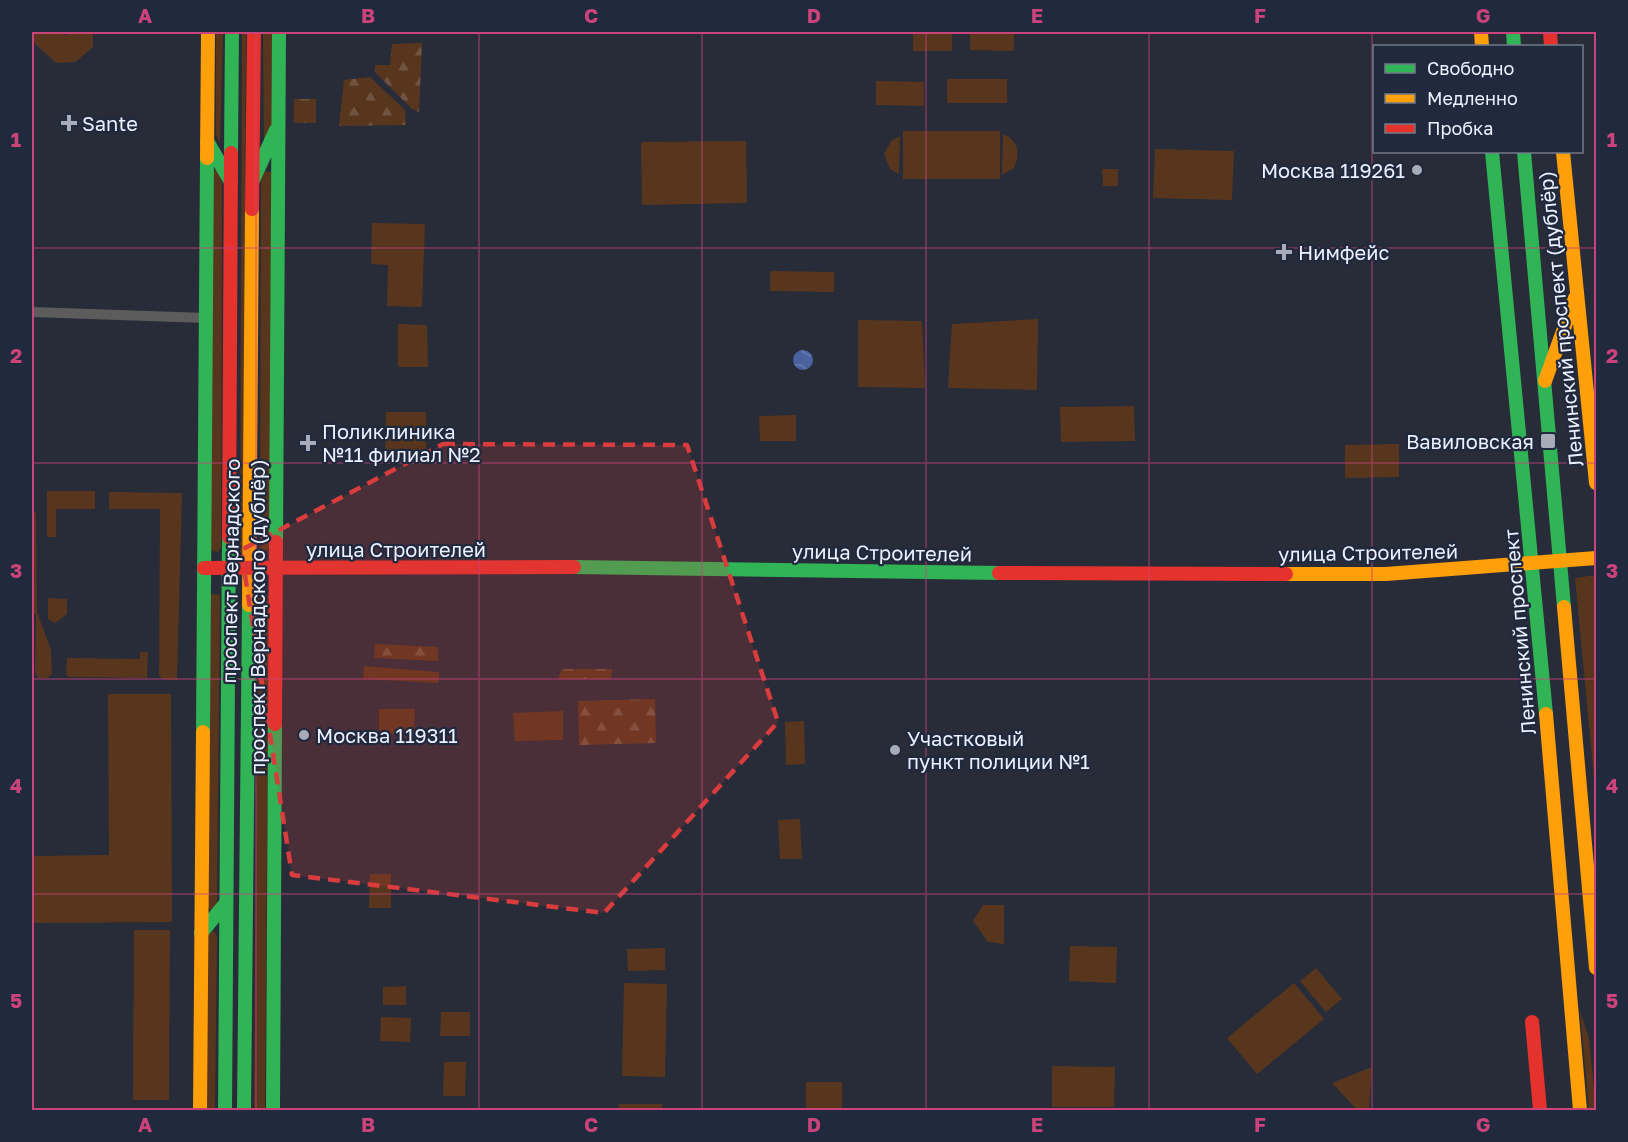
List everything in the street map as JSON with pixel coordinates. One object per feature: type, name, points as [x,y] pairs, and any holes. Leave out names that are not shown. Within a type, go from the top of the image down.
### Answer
[{"type":"main road","points":[[200,1110],[208,32]]},
{"type":"main road","name":"проспект Вернадского","points":[[225,1110],[232,32]]},
{"type":"main road","name":"проспект Вернадского","points":[[244,1110],[254,32]]},
{"type":"main road","name":"проспект Вернадского (дублёр)","points":[[273,1110],[279,32]]},
{"type":"main road","name":"проспект Вернадского (дублёр)","points":[[253,180],[279,124]]},
{"type":"main road","points":[[206,140],[231,182]]},
{"type":"main road","name":"Ленинский проспект","points":[[1492,153],[1533,564],[1580,1110]]},
{"type":"main road","points":[[1524,153],[1596,968]]},
{"type":"main road","name":"Ленинский проспект (дублёр)","points":[[1563,153],[1596,483]]},
{"type":"main road","points":[[1544,383],[1577,293]]},
{"type":"main road","name":"улица Строителей","points":[[204,568],[277,570],[677,567],[888,573],[1386,574],[1596,558]]},
{"type":"main road","points":[[201,933],[226,903]]},
{"type":"main road","points":[[1532,1022],[1540,1110]]},
{"type":"street","points":[[32,312],[206,318]]},
{"type":"highlighted area","points":[[443,444],[687,445],[778,722],[604,913],[292,875],[241,550]]},
{"type":"green space","points":[[32,32],[57,32],[66,35],[73,32],[93,32],[93,47],[75,62],[56,63],[32,41]]},
{"type":"green space","points":[[216,32],[223,32],[220,143],[216,135]]},
{"type":"green space","points":[[242,32],[246,32],[243,553],[240,553]]},
{"type":"green space","points":[[263,32],[274,32],[273,125],[264,145]]},
{"type":"green space","points":[[913,32],[952,32],[952,51],[913,51]]},
{"type":"green space","points":[[970,32],[1014,32],[1014,51],[970,50]]},
{"type":"green space","points":[[422,43],[419,112],[412,109],[375,72],[375,65],[390,65],[392,44]]},
{"type":"green space","points":[[370,77],[405,110],[406,125],[339,126],[344,80]]},
{"type":"green space","points":[[947,79],[1007,79],[1007,103],[947,103]]},
{"type":"green space","points":[[876,81],[924,82],[924,106],[876,105]]},
{"type":"green space","points":[[294,99],[316,99],[316,123],[294,123]]},
{"type":"green space","points":[[903,131],[1000,131],[1000,179],[903,179]]},
{"type":"green space","points":[[1003,134],[1012,140],[1018,153],[1014,168],[1002,175]]},
{"type":"green space","points":[[900,136],[899,174],[890,169],[884,154],[891,141]]},
{"type":"green space","points":[[746,141],[747,203],[642,205],[641,142]]},
{"type":"green space","points":[[1155,149],[1234,151],[1232,200],[1153,198]]},
{"type":"green space","points":[[1102,169],[1118,169],[1118,186],[1103,186]]},
{"type":"green space","points":[[212,170],[219,170],[222,183],[221,547],[218,552],[212,551],[210,546]]},
{"type":"green space","points":[[261,171],[271,172],[270,545],[267,551],[261,549],[260,543]]},
{"type":"green space","points":[[372,223],[425,224],[422,307],[387,306],[388,265],[371,264]]},
{"type":"green space","points":[[770,271],[834,272],[834,292],[770,291]]},
{"type":"green space","points":[[1038,319],[1037,390],[948,388],[952,324]]},
{"type":"green space","points":[[858,320],[922,321],[925,388],[858,387]]},
{"type":"green space","points":[[398,324],[427,325],[428,367],[398,367]]},
{"type":"green space","points":[[1134,406],[1135,441],[1061,442],[1060,407]]},
{"type":"green space","points":[[386,412],[426,412],[426,462],[385,462]]},
{"type":"green space","points":[[796,415],[796,441],[760,441],[759,416]]},
{"type":"green space","points":[[1399,444],[1399,477],[1345,478],[1345,445]]},
{"type":"green space","points":[[47,491],[95,491],[95,509],[56,509],[56,537],[47,537]]},
{"type":"green space","points":[[109,492],[182,493],[177,680],[163,679],[159,676],[160,509],[109,509]]},
{"type":"green space","points":[[32,509],[36,513],[37,612],[51,650],[52,674],[47,678],[38,678],[35,673],[36,614],[32,614]]},
{"type":"green space","points":[[1596,575],[1596,799],[1575,578]]},
{"type":"green space","points":[[211,594],[220,595],[217,906],[212,911],[207,907]]},
{"type":"green space","points":[[258,595],[269,596],[265,1110],[254,1110]]},
{"type":"green space","points":[[48,598],[67,599],[67,614],[55,623],[48,619]]},
{"type":"green space","points":[[375,644],[438,647],[438,661],[374,658]]},
{"type":"green space","points":[[140,652],[148,652],[147,678],[69,677],[66,674],[67,658],[140,659]]},
{"type":"green space","points":[[364,666],[439,672],[439,683],[363,679]]},
{"type":"green space","points":[[562,669],[612,669],[611,679],[558,679]]},
{"type":"green space","points":[[108,694],[171,694],[172,922],[34,923],[34,856],[109,855]]},
{"type":"green space","points":[[655,699],[656,743],[579,745],[578,701]]},
{"type":"green space","points":[[379,709],[415,709],[414,735],[379,734]]},
{"type":"green space","points":[[563,711],[563,740],[515,741],[513,713]]},
{"type":"green space","points":[[804,721],[805,764],[786,765],[785,722]]},
{"type":"green space","points":[[800,819],[802,859],[780,859],[778,820]]},
{"type":"green space","points":[[370,874],[391,874],[391,908],[369,908]]},
{"type":"green space","points":[[983,905],[1004,905],[1004,944],[988,942],[973,921]]},
{"type":"green space","points":[[134,930],[170,930],[169,1100],[133,1100]]},
{"type":"green space","points":[[213,930],[217,936],[215,1110],[206,1110],[208,935]]},
{"type":"green space","points":[[1070,946],[1117,947],[1116,983],[1069,981]]},
{"type":"green space","points":[[665,948],[665,970],[628,971],[627,949]]},
{"type":"green space","points":[[1316,968],[1342,999],[1326,1012],[1300,981]]},
{"type":"green space","points":[[624,983],[667,984],[665,1077],[622,1076]]},
{"type":"green space","points":[[1294,983],[1324,1019],[1257,1074],[1227,1038]]},
{"type":"green space","points":[[406,986],[406,1005],[383,1005],[383,987]]},
{"type":"green space","points":[[1580,1011],[1589,1038],[1596,1110],[1589,1110]]},
{"type":"green space","points":[[441,1012],[470,1012],[470,1036],[440,1036]]},
{"type":"green space","points":[[381,1017],[411,1018],[410,1042],[380,1041]]},
{"type":"green space","points":[[444,1062],[466,1062],[465,1096],[443,1096]]},
{"type":"green space","points":[[1052,1066],[1115,1067],[1114,1107],[1052,1107]]},
{"type":"green space","points":[[1372,1067],[1369,1110],[1357,1110],[1332,1083]]},
{"type":"green space","points":[[806,1082],[842,1082],[842,1109],[806,1109]]},
{"type":"green space","points":[[619,1104],[662,1104],[662,1110],[619,1110]]},
{"type":"water","points":[[803,350],[810,353],[813,360],[810,367],[803,370],[796,367],[793,360],[796,353]]},
{"type":"traffic: fast","points":[[231,153],[232,32]]},
{"type":"traffic: fast","points":[[276,542],[279,32]]},
{"type":"traffic: fast","points":[[1513,32],[1514,45]]},
{"type":"traffic: fast","points":[[253,180],[276,130]]},
{"type":"traffic: fast","points":[[207,141],[231,182]]},
{"type":"traffic: fast","points":[[1492,153],[1546,714]]},
{"type":"traffic: fast","points":[[1524,153],[1564,607]]},
{"type":"traffic: fast","points":[[203,732],[207,158]]},
{"type":"traffic: fast","points":[[225,1110],[229,537]]},
{"type":"traffic: fast","points":[[574,567],[999,573]]},
{"type":"traffic: fast","points":[[244,1110],[249,605]]},
{"type":"traffic: fast","points":[[273,1110],[275,724]]},
{"type":"traffic: fast","points":[[201,933],[226,903]]},
{"type":"traffic: slow","points":[[207,158],[208,32]]},
{"type":"traffic: slow","points":[[1481,32],[1482,45]]},
{"type":"traffic: slow","points":[[1563,153],[1596,483]]},
{"type":"traffic: slow","points":[[249,605],[252,209]]},
{"type":"traffic: slow","points":[[1545,381],[1575,298]]},
{"type":"traffic: slow","points":[[1286,574],[1386,574],[1596,558]]},
{"type":"traffic: slow","points":[[1564,607],[1596,968]]},
{"type":"traffic: slow","points":[[1546,714],[1580,1110]]},
{"type":"traffic: slow","points":[[200,1110],[203,732]]},
{"type":"traffic: jam","points":[[252,209],[254,32]]},
{"type":"traffic: jam","points":[[1550,32],[1551,45]]},
{"type":"traffic: jam","points":[[229,537],[231,153]]},
{"type":"traffic: jam","points":[[275,724],[276,542]]},
{"type":"traffic: jam","points":[[204,568],[574,567]]},
{"type":"traffic: jam","points":[[999,573],[1286,574]]},
{"type":"traffic: jam","points":[[1532,1022],[1540,1110]]},
{"type":"place","name":"Sante","points":[[69,123]]},
{"type":"place","name":"Москва 119261","points":[[1417,170]]},
{"type":"place","name":"Нимфейс","points":[[1284,252]]},
{"type":"place","name":"Вавиловская","points":[[1548,441]]},
{"type":"place","name":"Поликлиника №11 филиал №2","points":[[308,443]]},
{"type":"place","name":"Москва 119311","points":[[304,735]]},
{"type":"place","name":"Участковый пункт полиции №1","points":[[895,750]]}]
